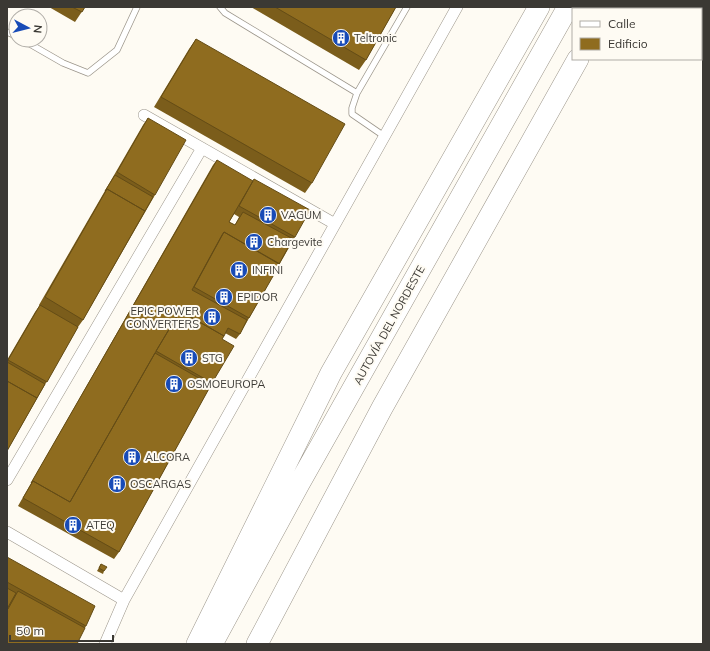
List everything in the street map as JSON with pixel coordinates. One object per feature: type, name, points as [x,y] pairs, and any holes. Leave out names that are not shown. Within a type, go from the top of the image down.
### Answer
[{"type":"highway","points":[[197,644],[310,412],[539,7]]},
{"type":"highway","name":"AUTOVÍA DEL NORDESTE","points":[[212,644],[299,484],[568,7]]},
{"type":"highway","points":[[257,644],[382,408],[577,60]]},
{"type":"street","points":[[105,644],[124,600],[457,7]]},
{"type":"street","points":[[144,115],[335,224]]},
{"type":"street","points":[[7,480],[202,148]]},
{"type":"street","points":[[7,532],[124,600]]},
{"type":"lane","points":[[37,48],[63,63],[88,73],[117,50],[137,7]]},
{"type":"lane","points":[[220,7],[225,13],[357,93]]},
{"type":"lane","points":[[384,136],[352,114],[352,108],[357,93],[407,7]]},
{"type":"building","points":[[72,7],[85,7],[82,12]]},
{"type":"building","name":"Teltronic","points":[[275,7],[396,7],[366,60]]},
{"type":"building","points":[[196,39],[345,124],[312,183],[161,97]]},
{"type":"building","points":[[148,118],[186,140],[155,195],[117,172]]},
{"type":"building","points":[[217,160],[253,181],[229,222],[235,225],[243,212],[293,239],[279,264],[224,232],[222,235],[192,290],[247,320],[240,334],[228,328],[224,336],[180,311],[70,502],[33,481],[31,483]]},
{"type":"building","points":[[115,175],[153,197],[145,211],[107,189],[105,191]]},
{"type":"building","name":"VAGUM","points":[[254,179],[310,210],[295,237],[239,206]]},
{"type":"building","points":[[107,189],[145,211],[83,320],[45,297]]},
{"type":"building","points":[[224,232],[280,264],[249,318],[194,287]]},
{"type":"building","points":[[40,305],[78,327],[47,382],[8,360]]},
{"type":"building","name":"STG","points":[[180,311],[224,336],[222,339],[234,346],[212,383],[156,351]]},
{"type":"building","points":[[155,353],[211,385],[119,552],[23,498],[33,481],[70,502]]},
{"type":"building","points":[[7,362],[45,384],[37,398],[7,381]]},
{"type":"building","points":[[7,381],[37,398],[7,451]]},
{"type":"building","points":[[7,557],[95,606],[86,626],[7,582]]},
{"type":"building","points":[[101,564],[107,567],[104,571],[99,568]]},
{"type":"building","points":[[7,588],[16,593],[7,609]]},
{"type":"building","points":[[18,591],[85,628],[77,644],[7,644],[7,608],[8,609]]},
{"type":"place","name":"Teltronic","points":[[341,38]]},
{"type":"place","name":"VAGUM","points":[[268,215]]},
{"type":"place","name":"Chargevite","points":[[254,242]]},
{"type":"place","name":"INFINI","points":[[239,270]]},
{"type":"place","name":"EPIDOR","points":[[224,297]]},
{"type":"place","name":"EPIC POWER CONVERTERS","points":[[212,317]]},
{"type":"place","name":"STG","points":[[189,358]]},
{"type":"place","name":"OSMOEUROPA","points":[[174,384]]},
{"type":"place","name":"ALCORA","points":[[132,457]]},
{"type":"place","name":"OSCARGAS","points":[[117,484]]},
{"type":"place","name":"ATEQ","points":[[73,525]]}]
